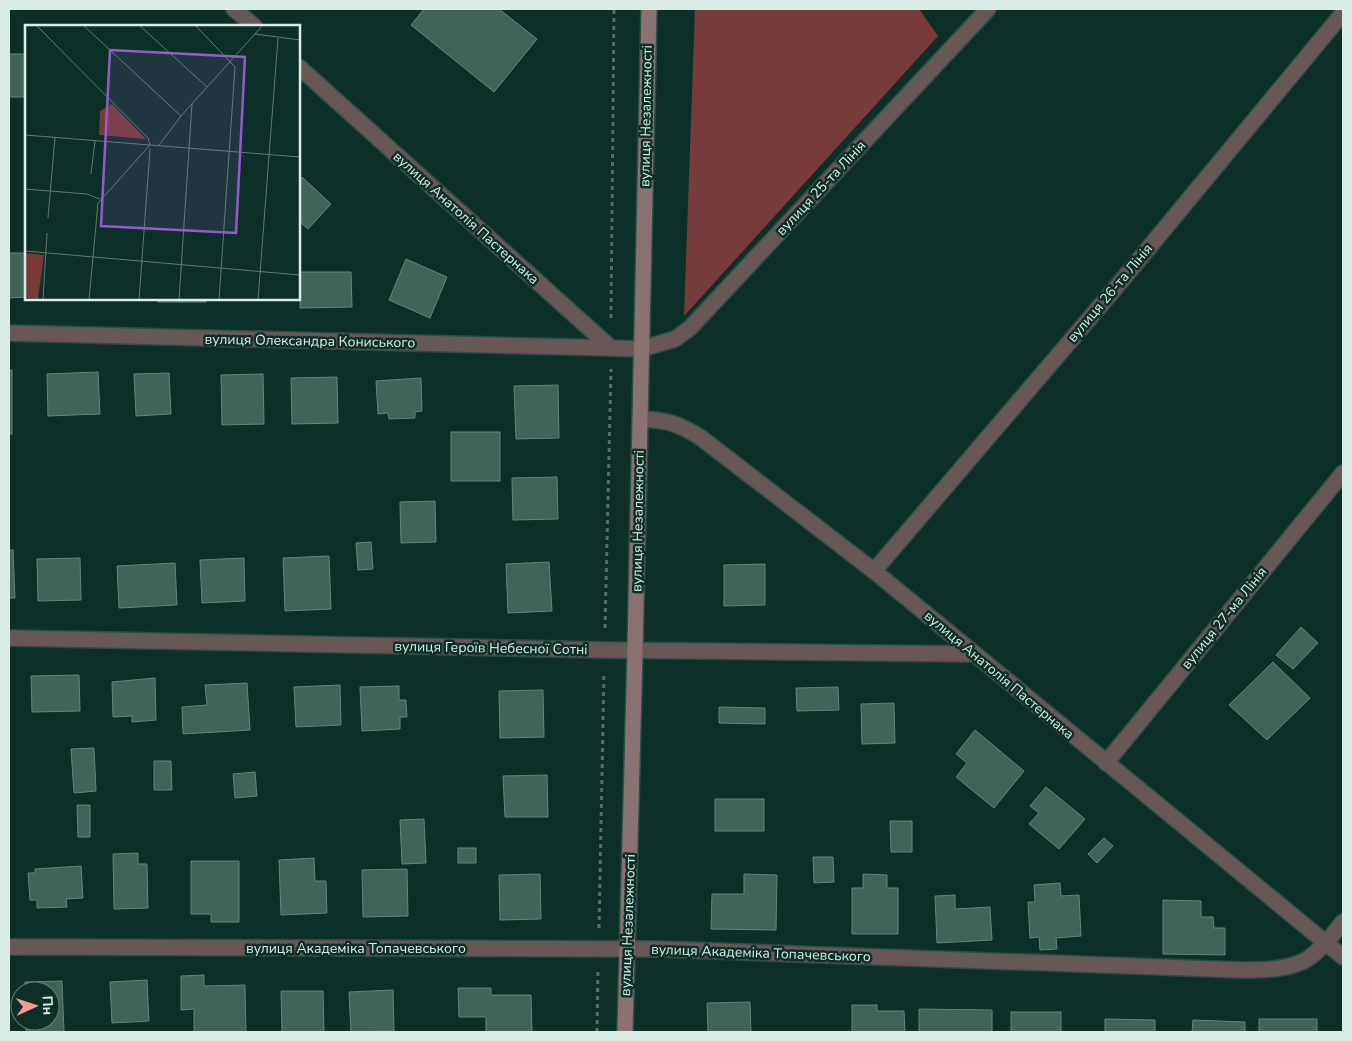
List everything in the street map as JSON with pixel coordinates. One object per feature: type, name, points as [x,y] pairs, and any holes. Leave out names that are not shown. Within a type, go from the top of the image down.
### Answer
[{"type":"main road","name":"вулиця Незалежності","points":[[625,1032],[636,650],[649,9]]},
{"type":"street","points":[[234,9],[253,25]]},
{"type":"street","name":"вулиця 25-та Лінія","points":[[641,349],[675,339],[690,328],[988,9]]},
{"type":"street","name":"вулиця 26-та Лінія","points":[[874,571],[1118,285],[1343,13]]},
{"type":"street","name":"вулиця Анатолія Пастернака","points":[[300,68],[611,348]]},
{"type":"street","name":"вулиця Олександра Кониського","points":[[9,333],[611,348]]},
{"type":"street","points":[[611,348],[641,349]]},
{"type":"street","name":"вулиця Анатолія Пастернака","points":[[640,419],[676,423],[700,437],[874,571],[1343,957]]},
{"type":"street","name":"вулиця 27-ма Лінія","points":[[1106,763],[1343,473]]},
{"type":"street","name":"вулиця Героїв Небесної Сотні","points":[[9,638],[604,650],[973,654]]},
{"type":"street","name":"вулиця Академіка Топачевського","points":[[9,947],[599,948],[1242,970],[1275,969],[1305,960],[1325,943],[1343,922]]},
{"type":"path","points":[[597,1032],[611,348],[614,9]]},
{"type":"shaded area","points":[[695,9],[919,9],[938,36],[684,316]]},
{"type":"building","points":[[424,9],[499,9],[537,39],[494,92],[411,25]]},
{"type":"building","points":[[9,54],[25,54],[25,97],[9,97]]},
{"type":"building","points":[[302,177],[331,204],[308,229],[300,222],[300,180]]},
{"type":"building","points":[[9,253],[25,253],[25,297],[9,298]]},
{"type":"building","points":[[406,259],[447,277],[430,318],[389,300]]},
{"type":"building","points":[[300,272],[351,272],[352,307],[300,308]]},
{"type":"building","points":[[158,300],[206,300],[206,302],[158,302]]},
{"type":"building","points":[[9,370],[12,370],[12,434],[9,434]]},
{"type":"building","points":[[98,372],[100,414],[48,416],[47,374]]},
{"type":"building","points":[[169,373],[171,414],[136,416],[134,374]]},
{"type":"building","points":[[263,374],[264,424],[222,425],[221,375]]},
{"type":"building","points":[[337,377],[338,423],[292,424],[291,378]]},
{"type":"building","points":[[421,378],[422,411],[415,412],[415,418],[389,419],[388,413],[378,414],[376,381]]},
{"type":"building","points":[[558,385],[559,438],[516,439],[514,386]]},
{"type":"building","points":[[451,432],[500,432],[500,481],[451,481]]},
{"type":"building","points":[[557,477],[558,519],[513,520],[512,478]]},
{"type":"building","points":[[435,501],[436,542],[401,543],[400,502]]},
{"type":"building","points":[[371,542],[373,569],[358,570],[356,543]]},
{"type":"building","points":[[9,550],[13,550],[15,598],[9,598]]},
{"type":"building","points":[[329,556],[331,609],[285,611],[283,558]]},
{"type":"building","points":[[80,558],[81,600],[38,601],[37,559]]},
{"type":"building","points":[[244,558],[245,601],[202,603],[200,560]]},
{"type":"building","points":[[549,562],[552,611],[508,613],[506,564]]},
{"type":"building","points":[[175,563],[177,605],[119,608],[117,566]]},
{"type":"building","points":[[765,564],[765,605],[724,606],[724,565]]},
{"type":"building","points":[[1301,627],[1318,643],[1293,669],[1276,655]]},
{"type":"building","points":[[1273,662],[1310,698],[1267,740],[1229,705]]},
{"type":"building","points":[[79,675],[80,711],[32,712],[31,676]]},
{"type":"building","points":[[155,678],[156,720],[132,722],[132,716],[113,717],[112,682]]},
{"type":"building","points":[[247,683],[250,730],[183,734],[182,707],[207,705],[205,685]]},
{"type":"building","points":[[340,685],[341,725],[296,727],[294,687]]},
{"type":"building","points":[[399,686],[399,700],[406,700],[407,717],[400,717],[400,729],[362,731],[360,687]]},
{"type":"building","points":[[838,687],[839,710],[797,711],[796,688]]},
{"type":"building","points":[[543,690],[544,737],[500,738],[499,691]]},
{"type":"building","points":[[894,703],[895,743],[862,744],[861,704]]},
{"type":"building","points":[[719,707],[765,708],[765,724],[719,723]]},
{"type":"building","points":[[975,730],[1024,771],[994,808],[956,777],[967,763],[956,754]]},
{"type":"building","points":[[94,748],[96,791],[74,793],[71,749]]},
{"type":"building","points":[[154,761],[171,761],[172,790],[154,790]]},
{"type":"building","points":[[255,772],[257,796],[235,798],[233,774]]},
{"type":"building","points":[[547,775],[548,817],[505,817],[503,776]]},
{"type":"building","points":[[1046,787],[1085,819],[1059,849],[1029,824],[1039,813],[1030,806]]},
{"type":"building","points":[[715,799],[764,799],[764,831],[715,831]]},
{"type":"building","points":[[77,805],[90,805],[90,837],[78,837]]},
{"type":"building","points":[[424,819],[426,863],[402,864],[400,820]]},
{"type":"building","points":[[890,821],[912,821],[912,852],[891,852]]},
{"type":"building","points":[[1104,838],[1113,846],[1097,863],[1088,854]]},
{"type":"building","points":[[458,848],[476,848],[476,863],[458,863]]},
{"type":"building","points":[[138,853],[138,864],[147,864],[148,908],[114,909],[113,854]]},
{"type":"building","points":[[813,857],[833,857],[834,882],[814,883]]},
{"type":"building","points":[[314,858],[315,881],[326,881],[327,913],[281,915],[279,860]]},
{"type":"building","points":[[191,861],[239,861],[239,922],[211,922],[211,914],[191,914]]},
{"type":"building","points":[[81,866],[83,898],[66,899],[67,907],[37,908],[37,900],[30,900],[28,873],[35,873],[35,869]]},
{"type":"building","points":[[407,869],[408,916],[363,917],[362,870]]},
{"type":"building","points":[[540,874],[541,919],[500,920],[499,875]]},
{"type":"building","points":[[744,874],[777,875],[776,930],[711,929],[712,894],[744,894]]},
{"type":"building","points":[[863,874],[887,875],[887,888],[898,888],[898,934],[852,934],[852,888],[863,888]]},
{"type":"building","points":[[1060,883],[1061,896],[1079,895],[1081,936],[1056,938],[1057,949],[1040,950],[1039,937],[1030,938],[1028,902],[1035,902],[1034,885]]},
{"type":"building","points":[[955,895],[955,909],[990,907],[992,940],[937,943],[935,896]]},
{"type":"building","points":[[1163,900],[1201,901],[1201,917],[1213,917],[1214,928],[1225,928],[1225,955],[1163,954]]},
{"type":"building","points":[[204,975],[204,986],[245,985],[246,1032],[194,1032],[194,1009],[181,1010],[181,976]]},
{"type":"building","points":[[147,980],[149,1021],[112,1023],[110,982]]},
{"type":"building","points":[[60,981],[62,981],[64,1032],[26,1032],[60,1031]]},
{"type":"building","points":[[458,988],[491,988],[491,995],[531,995],[532,1032],[486,1032],[486,1017],[459,1017]]},
{"type":"building","points":[[393,990],[394,1031],[351,1032],[349,992]]},
{"type":"building","points":[[281,991],[323,991],[324,1032],[282,1032]]},
{"type":"building","points":[[750,1002],[751,1032],[708,1032],[707,1003]]},
{"type":"building","points":[[852,1005],[877,1005],[877,1011],[904,1011],[905,1032],[852,1032]]},
{"type":"building","points":[[919,1009],[992,1010],[992,1032],[919,1032]]},
{"type":"building","points":[[1011,1012],[1061,1012],[1061,1032],[1011,1032]]},
{"type":"building","points":[[1105,1019],[1155,1020],[1155,1032],[1105,1032]]},
{"type":"building","points":[[1259,1019],[1317,1019],[1317,1032],[1259,1032]]},
{"type":"building","points":[[1193,1020],[1245,1022],[1245,1032],[1192,1032]]}]
